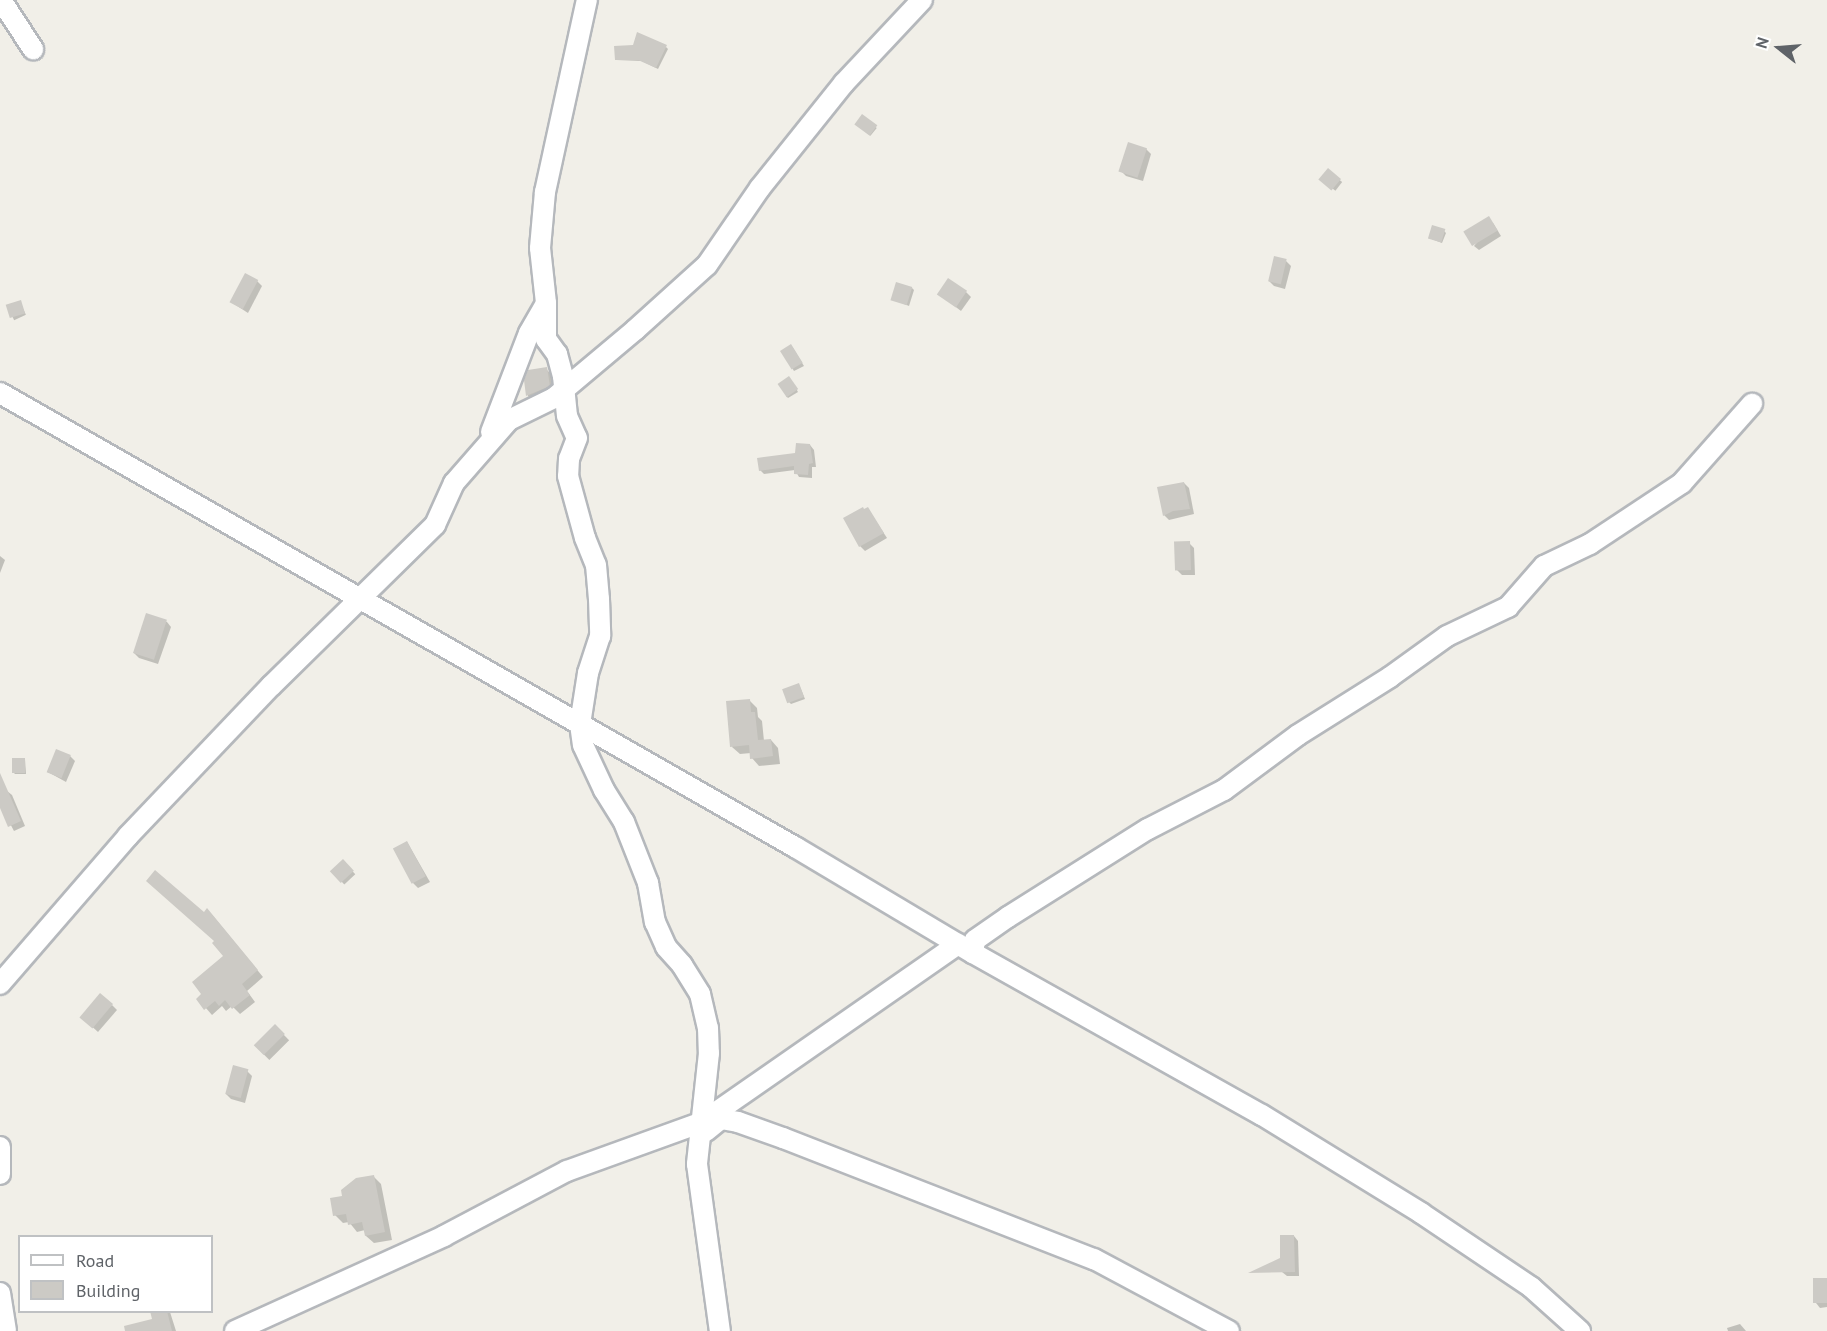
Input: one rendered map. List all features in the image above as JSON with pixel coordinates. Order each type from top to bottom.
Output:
[{"type":"street","points":[[1,0],[33,50]]},
{"type":"street","points":[[587,0],[545,192],[540,248],[546,303],[546,339],[557,354],[567,416],[577,438],[569,459],[568,476],[585,538],[596,565],[599,599],[600,636],[588,673],[580,724],[583,745],[604,790],[624,822],[648,883],[655,922],[666,947],[682,965],[700,994],[708,1028],[709,1053],[697,1164],[720,1331]]},
{"type":"street","points":[[0,984],[128,836],[271,686],[435,525],[454,483],[486,443],[509,420],[554,398],[564,390],[707,265],[760,188],[844,82],[922,0]]},
{"type":"street","points":[[486,443],[504,404],[529,333],[546,303]]},
{"type":"street","points":[[0,393],[580,724],[965,948],[1262,1114],[1411,1207],[1532,1287],[1580,1331]]},
{"type":"street","points":[[701,1129],[1008,917],[1148,829],[1224,790],[1298,735],[1447,636],[1508,607],[1544,566],[1590,544],[1682,483],[1752,404]]},
{"type":"street","points":[[235,1331],[444,1236],[567,1171],[701,1129],[721,1119],[738,1122],[783,1138],[1094,1259],[1225,1330]]},
{"type":"street","points":[[0,1147],[0,1174]]},
{"type":"street","points":[[0,1293],[6,1331]]},
{"type":"building","points":[[637,32],[667,45],[656,68],[638,60],[615,60],[614,46],[633,45]]},
{"type":"building","points":[[862,114],[877,125],[870,136],[854,125]]},
{"type":"building","points":[[1128,142],[1147,148],[1137,178],[1118,171]]},
{"type":"building","points":[[1328,168],[1341,179],[1331,190],[1318,179]]},
{"type":"building","points":[[1489,216],[1498,231],[1472,246],[1463,231]]},
{"type":"building","points":[[1432,225],[1445,229],[1441,242],[1428,238]]},
{"type":"building","points":[[1274,256],[1287,259],[1281,284],[1268,281]]},
{"type":"building","points":[[245,273],[258,280],[243,309],[230,302]]},
{"type":"building","points":[[948,278],[967,291],[956,307],[937,295]]},
{"type":"building","points":[[896,282],[912,287],[907,305],[890,300]]},
{"type":"building","points":[[21,300],[25,313],[10,318],[6,305]]},
{"type":"building","points":[[791,344],[803,363],[792,370],[780,351]]},
{"type":"building","points":[[547,367],[550,386],[526,396],[524,380],[528,370]]},
{"type":"building","points":[[789,376],[798,389],[787,397],[778,384]]},
{"type":"building","points":[[796,443],[810,444],[813,463],[809,464],[808,475],[794,474],[794,466],[759,471],[757,458],[795,453]]},
{"type":"building","points":[[1184,482],[1190,509],[1173,511],[1163,516],[1157,487]]},
{"type":"building","points":[[863,507],[864,509],[868,507],[884,533],[859,547],[843,518]]},
{"type":"building","points":[[1190,541],[1191,570],[1175,571],[1174,542]]},
{"type":"building","points":[[146,613],[167,620],[154,660],[133,653]]},
{"type":"building","points":[[799,683],[804,697],[787,703],[782,689]]},
{"type":"building","points":[[750,699],[751,712],[755,712],[758,740],[771,739],[773,756],[750,759],[749,745],[730,747],[726,701]]},
{"type":"building","points":[[56,749],[71,755],[61,778],[47,772]]},
{"type":"building","points":[[12,758],[25,758],[25,773],[12,773]]},
{"type":"building","points":[[0,773],[21,821],[8,827],[0,808]]},
{"type":"building","points":[[407,841],[426,876],[412,884],[393,849]]},
{"type":"building","points":[[343,859],[354,871],[341,883],[330,871]]},
{"type":"building","points":[[155,870],[204,912],[207,908],[258,970],[242,984],[250,995],[232,1009],[225,1000],[219,1006],[215,1001],[204,1010],[196,999],[201,994],[192,982],[223,956],[212,943],[214,941],[146,881]]},
{"type":"building","points":[[100,993],[113,1004],[92,1028],[79,1018]]},
{"type":"building","points":[[275,1024],[285,1034],[264,1055],[254,1045]]},
{"type":"building","points":[[233,1065],[248,1069],[241,1098],[225,1094]]},
{"type":"building","points":[[374,1175],[385,1232],[365,1236],[362,1222],[348,1225],[346,1214],[333,1216],[330,1198],[342,1196],[341,1190],[356,1178]]},
{"type":"building","points":[[1280,1235],[1294,1235],[1295,1272],[1248,1273],[1280,1258]]},
{"type":"building","points":[[1813,1278],[1827,1278],[1827,1303],[1813,1303]]},
{"type":"building","points":[[150,1313],[168,1313],[172,1331],[125,1331],[124,1326],[152,1319]]}]
